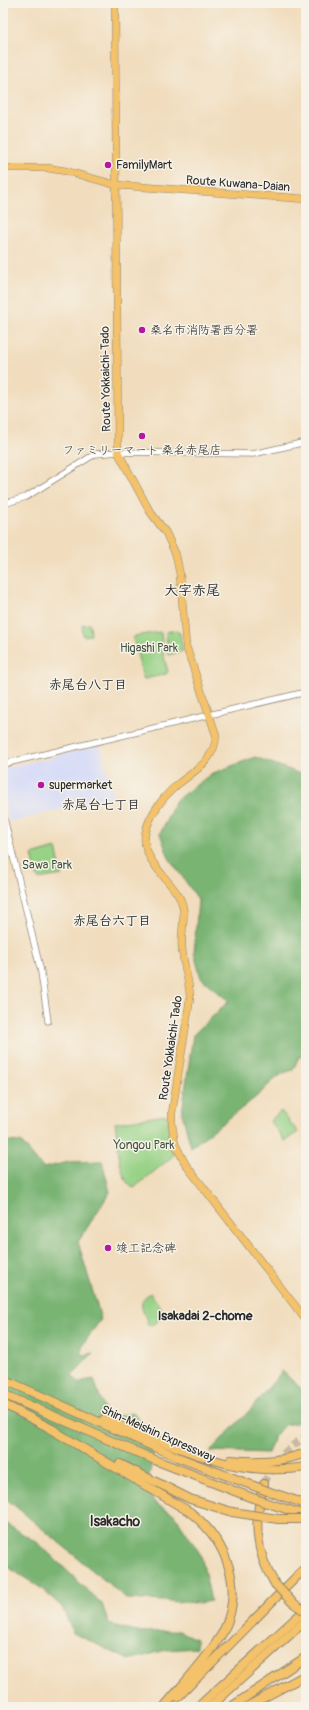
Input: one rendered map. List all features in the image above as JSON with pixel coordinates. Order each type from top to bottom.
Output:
[{"type":"highway","name":"Shin-Meishin Expressway","points":[[3,1379],[177,1457],[306,1504]]},
{"type":"highway","name":"Shin-Meishin Expressway","points":[[3,1394],[155,1460],[250,1497],[305,1516]]},
{"type":"highway","points":[[3,1404],[174,1491],[208,1506],[232,1512],[278,1519],[305,1516]]},
{"type":"highway","points":[[64,1406],[109,1420],[221,1463],[256,1469],[282,1470],[306,1467]]},
{"type":"highway","points":[[49,1428],[190,1512],[210,1530],[224,1553],[230,1570],[232,1590],[230,1610],[223,1632],[164,1707]]},
{"type":"highway","points":[[197,1455],[222,1459],[267,1462],[289,1459],[306,1453]]},
{"type":"highway","points":[[198,1707],[306,1611],[292,1602],[275,1584],[264,1564],[258,1541],[257,1512],[264,1484]]},
{"type":"highway","points":[[168,1707],[306,1567]]},
{"type":"highway","points":[[210,1707],[306,1620]]},
{"type":"highway","points":[[231,1707],[306,1657]]},
{"type":"highway","points":[[246,1707],[306,1675]]},
{"type":"main road","name":"Route Yokkaichi-Tado","points":[[115,3],[118,452],[149,510],[169,539],[176,555],[180,575],[186,646],[216,735],[212,753],[204,764],[166,796],[154,813],[145,835],[149,856],[178,894],[184,909],[181,946],[190,999],[172,1113],[173,1133],[178,1150],[186,1165],[306,1320]]},
{"type":"main road","name":"Route Kuwana-Daian","points":[[3,168],[47,168],[66,170],[116,185],[306,199]]},
{"type":"street","points":[[3,504],[26,496],[95,454],[118,452],[253,454],[306,442]]},
{"type":"street","points":[[3,764],[306,692]]},
{"type":"street","points":[[3,814],[40,972],[48,1021]]},
{"type":"shaded area","points":[[100,745],[113,797],[9,822],[3,796],[3,769],[39,760],[45,760],[62,754]]},
{"type":"green space","points":[[90,624],[91,635],[83,636],[82,625]]},
{"type":"green space","points":[[175,630],[180,633],[183,651],[168,655],[166,632]]},
{"type":"green space","name":"Higashi Park","points":[[160,632],[168,672],[166,674],[145,679],[143,678],[133,638],[135,636]]},
{"type":"green space","points":[[255,757],[306,776],[306,1056],[299,1057],[293,1070],[281,1075],[273,1081],[256,1097],[191,1147],[182,1113],[193,1035],[229,1001],[201,978],[194,953],[198,899],[169,858],[160,834],[176,800],[211,774]]},
{"type":"green space","name":"Sawa Park","points":[[56,848],[62,875],[38,879],[32,855]]},
{"type":"green space","points":[[281,1111],[298,1132],[285,1141],[270,1121]]},
{"type":"green space","name":"Yongou Park","points":[[166,1115],[168,1116],[169,1135],[174,1155],[134,1188],[129,1184],[122,1169],[115,1123]]},
{"type":"green space","points":[[3,1141],[21,1142],[43,1168],[69,1162],[102,1161],[110,1192],[78,1242],[101,1319],[82,1346],[82,1355],[93,1353],[72,1375],[78,1382],[94,1379],[107,1418],[133,1413],[157,1437],[146,1490],[156,1504],[174,1514],[201,1555],[211,1601],[198,1603],[127,1599],[3,1496]]},
{"type":"green space","points":[[150,1293],[165,1313],[165,1315],[151,1326],[148,1324],[142,1307],[143,1300]]},
{"type":"green space","points":[[282,1371],[306,1393],[306,1421],[284,1425],[274,1437],[268,1453],[210,1451],[252,1408]]},
{"type":"green space","points":[[3,1522],[38,1543],[102,1604],[109,1624],[137,1632],[179,1631],[196,1639],[196,1648],[166,1650],[129,1660],[73,1633],[62,1607],[41,1588],[3,1564]]},
{"type":"tunnel","points":[[264,1484],[276,1463],[286,1451],[306,1437]]},
{"type":"place","name":"FamilyMart","points":[[108,165]]},
{"type":"place","name":"桑名市消防署西分署","points":[[142,330]]},
{"type":"place","name":"ファミリーマート 桑名赤尾店","points":[[142,436]]},
{"type":"place","name":"supermarket","points":[[41,785]]},
{"type":"place","name":"竣工記念碑","points":[[108,1248]]},
{"type":"district","name":"大字赤尾","points":[[192,590]]},
{"type":"district","name":"赤尾台八丁目","points":[[88,685]]},
{"type":"district","name":"赤尾台七丁目","points":[[101,805]]},
{"type":"district","name":"赤尾台六丁目","points":[[112,921]]},
{"type":"district","name":"Isakadai 2-chome","points":[[205,1316]]},
{"type":"district","name":"Isakacho","points":[[115,1521]]}]
